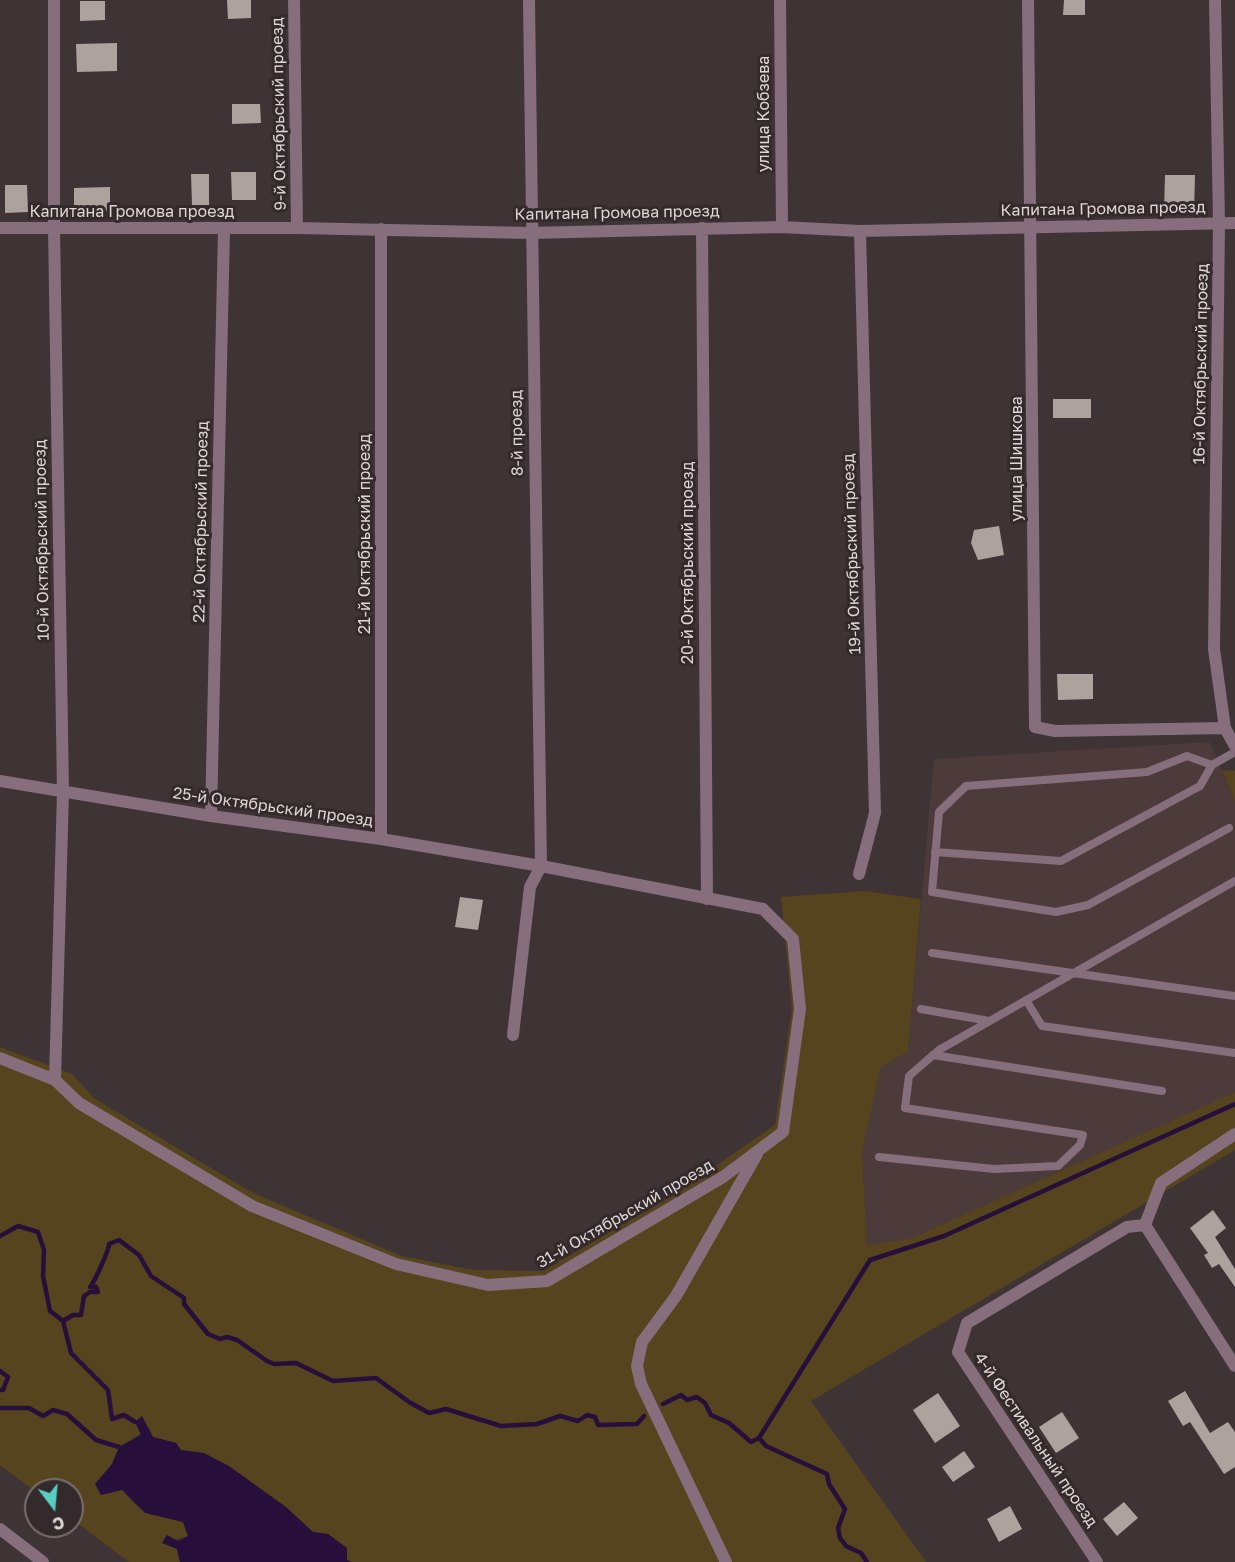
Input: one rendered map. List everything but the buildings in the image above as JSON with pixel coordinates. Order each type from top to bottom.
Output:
[{"type":"street","name":"10-й Октябрьский проезд","points":[[54,0],[54,227],[63,792],[55,1080]]},
{"type":"street","name":"9-й Октябрьский проезд","points":[[294,0],[297,228]]},
{"type":"street","name":"8-й проезд","points":[[529,0],[530,233],[541,866]]},
{"type":"street","name":"улица Кобзева","points":[[780,0],[782,227]]},
{"type":"street","name":"улица Шишкова","points":[[1028,0],[1035,727],[1055,731],[1225,728]]},
{"type":"street","name":"16-й Октябрьский проезд","points":[[1215,0],[1219,223],[1214,649],[1225,728]]},
{"type":"street","name":"Капитана Громова проезд","points":[[0,228],[297,228],[530,233],[782,227],[860,231],[1235,223]]},
{"type":"street","name":"20-й Октябрьский проезд","points":[[702,228],[707,899]]},
{"type":"street","name":"22-й Октябрьский проезд","points":[[211,816],[224,229]]},
{"type":"street","name":"21-й Октябрьский проезд","points":[[381,229],[381,839]]},
{"type":"street","name":"19-й Октябрьский проезд","points":[[859,874],[875,813],[860,231]]},
{"type":"street","points":[[1225,728],[1235,746]]},
{"type":"street","name":"25-й Октябрьский проезд","points":[[0,781],[211,816],[381,839],[541,866],[763,909]]},
{"type":"street","points":[[513,1035],[530,886],[541,866]]},
{"type":"street","name":"31-й Октябрьский проезд","points":[[0,1058],[55,1080],[79,1103],[252,1206],[396,1264],[488,1285],[547,1281],[723,1177],[783,1132],[800,1009],[793,939],[763,909]]},
{"type":"street","points":[[1235,1134],[1161,1183],[1145,1225],[1235,1366]]},
{"type":"street","points":[[726,1562],[641,1384],[637,1366],[642,1342],[676,1296],[759,1150]]},
{"type":"street","name":"4-й Фестивальный проезд","points":[[1097,1562],[958,1352],[968,1323],[1128,1227],[1145,1225]]},
{"type":"street","points":[[0,1529],[43,1562]]},
{"type":"lane","points":[[935,852],[1061,861],[1200,786],[1212,765],[1235,752]]},
{"type":"lane","points":[[1212,765],[1188,756],[1147,772],[966,786],[939,812],[932,892],[1056,912],[1088,905],[1230,828]]},
{"type":"lane","points":[[879,1157],[994,1169],[1058,1166],[1080,1145],[1083,1135],[905,1108],[909,1076],[933,1055],[989,1021],[1235,881]]},
{"type":"lane","points":[[932,953],[1235,996]]},
{"type":"lane","points":[[1026,1000],[1042,1026],[1235,1053]]},
{"type":"lane","points":[[921,1009],[989,1021]]},
{"type":"lane","points":[[933,1055],[1162,1091]]},
{"type":"shaded area","points":[[1210,742],[1235,802],[1235,1092],[912,1238],[867,1245],[862,1152],[881,1067],[908,1052],[934,759]]},
{"type":"shaded area","points":[[1222,770],[1235,771],[1235,802]]},
{"type":"shaded area","points":[[865,891],[921,899],[908,1052],[881,1067],[862,1152],[867,1245],[912,1238],[1235,1092],[1235,1150],[811,1401],[926,1562],[352,1562],[347,1560],[328,1534],[313,1532],[286,1507],[204,1453],[181,1450],[176,1443],[153,1437],[149,1428],[119,1447],[112,1464],[124,1490],[138,1506],[156,1515],[183,1522],[188,1536],[163,1543],[177,1549],[180,1562],[129,1562],[84,1528],[84,1478],[24,1478],[24,1483],[0,1465],[0,1047],[72,1074],[95,1099],[253,1193],[402,1256],[473,1270],[543,1271],[672,1196],[775,1125],[792,1009],[781,897]]},
{"type":"shaded area","points":[[142,1416],[153,1437],[176,1443],[181,1450],[204,1453],[229,1466],[286,1507],[313,1532],[328,1534],[347,1548],[347,1560],[352,1562],[180,1562],[177,1549],[162,1543],[167,1535],[178,1541],[188,1536],[183,1522],[145,1513],[122,1490],[101,1495],[95,1484],[112,1464],[119,1447],[141,1435],[135,1422]]},
{"type":"waterway","points":[[759,1438],[870,1260],[944,1236],[1235,1104]]},
{"type":"waterway","points":[[0,1236],[18,1226],[38,1232],[44,1250],[43,1276],[50,1311],[63,1321],[73,1315],[81,1315],[84,1296],[90,1292],[98,1292],[96,1287],[90,1287],[107,1253],[109,1244],[119,1240],[139,1255],[151,1276],[184,1298],[184,1304],[208,1334],[220,1339],[227,1337],[237,1340],[274,1364],[296,1363],[333,1381],[376,1378],[409,1402],[429,1413],[446,1409],[501,1426],[537,1424],[560,1416],[578,1421],[587,1415],[595,1417],[598,1425],[637,1424],[644,1416]]},
{"type":"waterway","points":[[63,1321],[71,1353],[108,1390],[112,1419],[124,1415],[135,1422]]},
{"type":"waterway","points":[[0,1371],[8,1377],[3,1390],[0,1390]]},
{"type":"waterway","points":[[663,1404],[681,1395],[687,1400],[697,1397],[705,1403],[711,1415],[729,1423],[751,1442],[759,1438],[766,1446],[827,1474],[829,1484],[845,1509],[838,1528],[840,1538],[846,1546],[861,1553],[867,1562]]},
{"type":"waterway","points":[[0,1408],[29,1408],[43,1416],[53,1410],[67,1414],[96,1440],[119,1447]]}]
